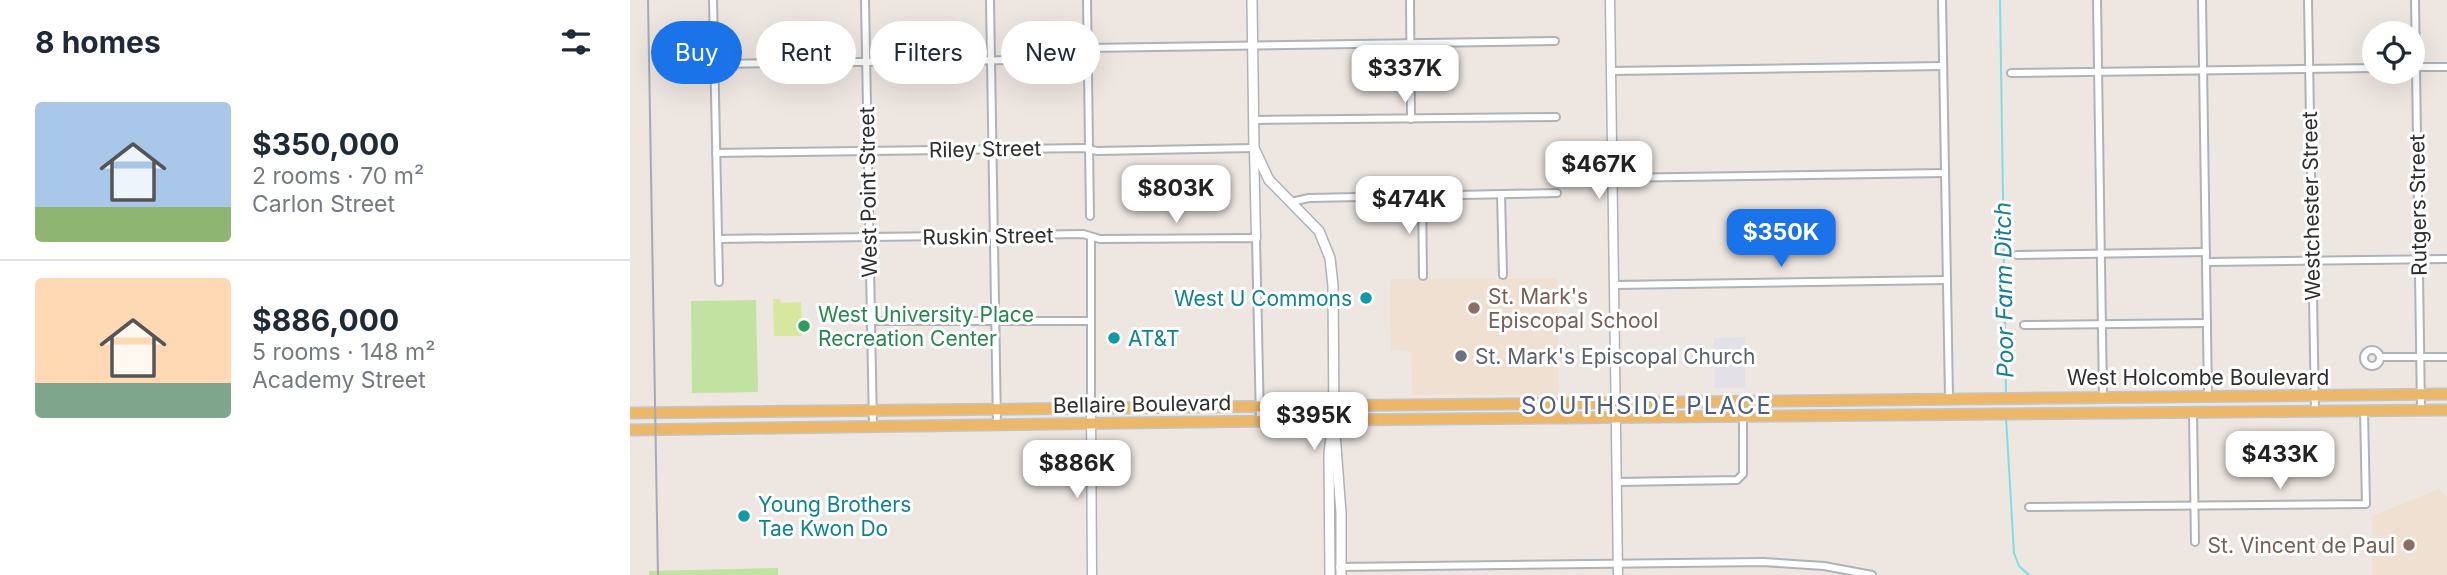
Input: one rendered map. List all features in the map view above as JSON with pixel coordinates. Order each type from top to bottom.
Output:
[{"type":"main road","points":[[1252,0],[1254,148],[1269,180],[1319,231],[1330,258],[1341,571]]},
{"type":"main road","name":"West Holcombe Boulevard","points":[[1949,398],[2447,394]]},
{"type":"main road","points":[[2363,395],[2364,411]]},
{"type":"main road","points":[[2193,413],[2208,396]]},
{"type":"main road","points":[[2102,397],[2109,414]]},
{"type":"main road","points":[[1949,398],[1949,415]]},
{"type":"main road","name":"Bellaire Boulevard","points":[[630,413],[1949,398]]},
{"type":"main road","points":[[1867,399],[1867,416]]},
{"type":"main road","points":[[1769,400],[1769,416]]},
{"type":"main road","points":[[1508,404],[1508,419]]},
{"type":"main road","points":[[1406,405],[1406,420]]},
{"type":"main road","name":"West Holcombe Boulevard","points":[[1949,415],[2447,410]]},
{"type":"main road","points":[[776,412],[777,428]]},
{"type":"main road","points":[[688,413],[689,429]]},
{"type":"main road","name":"Bellaire Boulevard","points":[[630,430],[1949,415]]},
{"type":"main road","points":[[1330,571],[1329,453],[1334,420]]},
{"type":"main road","points":[[1329,513],[1341,513]]},
{"type":"street","points":[[713,0],[713,21]]},
{"type":"street","name":"West Point Street","points":[[865,0],[873,427]]},
{"type":"street","points":[[990,0],[996,425]]},
{"type":"street","points":[[1087,0],[1087,21]]},
{"type":"street","points":[[1410,0],[1411,119]]},
{"type":"street","points":[[1610,0],[1618,575]]},
{"type":"street","points":[[1942,0],[1949,398]]},
{"type":"street","points":[[2097,0],[2102,397]]},
{"type":"street","points":[[2202,0],[2208,396]]},
{"type":"street","name":"Westchester Street","points":[[2308,0],[2315,411]]},
{"type":"street","name":"Rutgers Street","points":[[2415,0],[2415,21]]},
{"type":"street","points":[[1100,48],[1555,41]]},
{"type":"street","points":[[742,64],[1001,60]]},
{"type":"street","points":[[1611,71],[1943,66]]},
{"type":"street","points":[[2425,67],[2447,67]]},
{"type":"street","points":[[2011,73],[2362,68]]},
{"type":"street","points":[[714,84],[719,282]]},
{"type":"street","points":[[1088,84],[1090,216]]},
{"type":"street","name":"Rutgers Street","points":[[2415,84],[2421,410]]},
{"type":"street","points":[[1254,120],[1556,117]]},
{"type":"street","points":[[1254,148],[1260,421]]},
{"type":"street","name":"Riley Street","points":[[716,153],[1254,148]]},
{"type":"street","points":[[1613,178],[1945,173]]},
{"type":"street","points":[[1255,192],[1269,180]]},
{"type":"street","points":[[1292,202],[1309,198],[1557,193]]},
{"type":"street","points":[[1502,194],[1503,275]]},
{"type":"street","points":[[1422,196],[1423,276]]},
{"type":"street","name":"Ruskin Street","points":[[718,239],[1083,234],[1100,239],[1256,237]]},
{"type":"street","points":[[1091,237],[1092,575]]},
{"type":"street","points":[[2017,255],[2206,252]]},
{"type":"street","points":[[2206,262],[2447,259]]},
{"type":"street","points":[[1615,285],[1947,279]]},
{"type":"street","points":[[871,321],[1091,321]]},
{"type":"street","points":[[2024,326],[2207,323]]},
{"type":"street","points":[[2380,357],[2447,357]]},
{"type":"street","points":[[2029,507],[2366,504],[2364,411]]},
{"type":"street","points":[[2193,413],[2195,542]]},
{"type":"street","points":[[1618,482],[1737,481],[1743,474],[1743,416]]},
{"type":"street","points":[[1330,571],[1763,562],[1824,566],[1872,575]]},
{"type":"shaded area","name":"St. Mark's Episcopal School","points":[[1557,278],[1559,394],[1412,395],[1411,351],[1391,350],[1390,279]]},
{"type":"shaded area","points":[[1745,337],[1745,388],[1715,388],[1714,338]]},
{"type":"shaded area","name":"St. Vincent de Paul","points":[[2439,489],[2447,497],[2447,575],[2372,575],[2372,516]]},
{"type":"green space","points":[[773,299],[780,299],[781,303],[801,302],[802,336],[774,336]]},
{"type":"green space","points":[[756,300],[758,392],[692,393],[691,301]]},
{"type":"green space","points":[[778,568],[778,575],[649,575],[649,571]]},
{"type":"waterway","name":"Poor Farm Ditch","points":[[2000,0],[2006,394]]},
{"type":"waterway","name":"Poor Farm Ditch","points":[[2006,417],[2014,553],[2019,566],[2029,575]]},
{"type":"railway","points":[[648,0],[658,575]]},
{"type":"place","name":"West U Commons","points":[[1366,298]]},
{"type":"place","name":"St. Mark's Episcopal School","points":[[1474,308]]},
{"type":"place","name":"West University Place Recreation Center","points":[[804,326]]},
{"type":"place","name":"AT&T","points":[[1114,338]]},
{"type":"place","name":"St. Mark's Episcopal Church","points":[[1461,356]]},
{"type":"place","name":"Young Brothers Tae Kwon Do","points":[[744,516]]},
{"type":"place","name":"St. Vincent de Paul","points":[[2409,545]]},
{"type":"district","name":"SOUTHSIDE PLACE","points":[[1647,405]]}]
